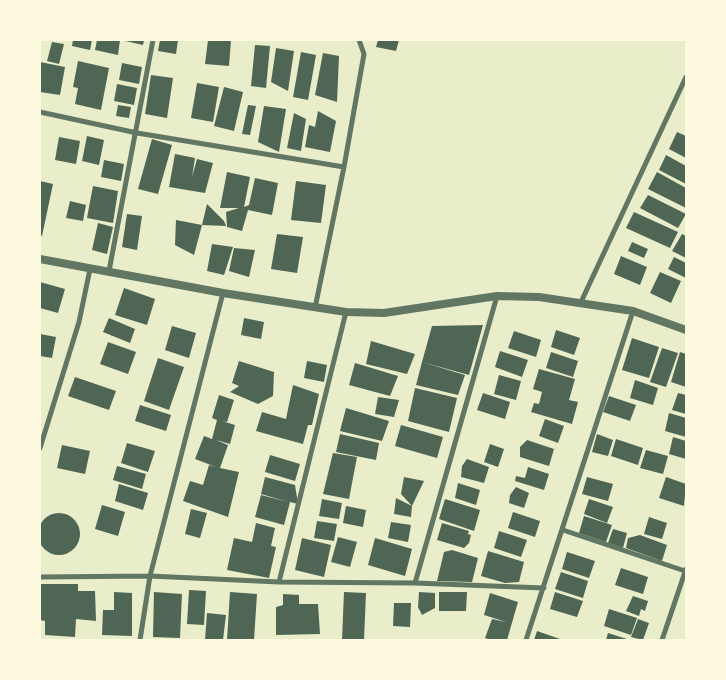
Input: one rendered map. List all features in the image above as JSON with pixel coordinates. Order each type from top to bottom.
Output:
[{"type":"street","points":[[109,271],[137,133],[152,40]]},
{"type":"street","points":[[315,308],[344,167],[364,54],[361,41]]},
{"type":"street","points":[[581,302],[686,77]]},
{"type":"street","points":[[40,112],[137,133],[344,167]]},
{"type":"street","points":[[40,260],[223,293],[346,312],[384,313],[497,296],[539,296],[633,311],[686,330]]},
{"type":"street","points":[[40,448],[79,322],[90,269]]},
{"type":"street","points":[[140,640],[150,576],[223,293]]},
{"type":"street","points":[[415,583],[497,296]]},
{"type":"street","points":[[526,640],[633,311]]},
{"type":"street","points":[[280,582],[346,312]]},
{"type":"street","points":[[563,530],[686,570],[662,640]]},
{"type":"street","points":[[40,577],[150,576],[280,582],[415,583],[544,588]]},
{"type":"building","points":[[73,40],[92,40],[90,50],[72,46]]},
{"type":"building","points":[[97,40],[120,40],[118,55],[95,50]]},
{"type":"building","points":[[121,40],[144,40],[143,45]]},
{"type":"building","points":[[160,40],[178,40],[176,54],[158,51]]},
{"type":"building","points":[[208,40],[231,40],[229,66],[205,64]]},
{"type":"building","points":[[378,40],[399,40],[396,51],[376,47]]},
{"type":"building","points":[[52,42],[64,44],[59,64],[47,61]]},
{"type":"building","points":[[255,45],[270,46],[266,88],[251,86]]},
{"type":"building","points":[[276,48],[294,51],[288,91],[271,82]]},
{"type":"building","points":[[301,52],[316,55],[308,100],[293,97]]},
{"type":"building","points":[[323,53],[339,56],[337,102],[315,95]]},
{"type":"building","points":[[78,61],[109,68],[101,110],[75,104],[78,88],[73,87]]},
{"type":"building","points":[[40,62],[65,67],[60,95],[40,92]]},
{"type":"building","points":[[122,63],[142,67],[139,84],[119,80]]},
{"type":"building","points":[[151,75],[173,78],[167,118],[145,114]]},
{"type":"building","points":[[197,83],[219,87],[213,122],[191,118]]},
{"type":"building","points":[[117,84],[137,88],[134,105],[114,101]]},
{"type":"building","points":[[224,87],[243,92],[234,131],[214,126]]},
{"type":"building","points":[[118,105],[131,107],[129,118],[116,116]]},
{"type":"building","points":[[248,105],[256,106],[250,135],[242,134]]},
{"type":"building","points":[[264,106],[286,109],[279,152],[258,142]]},
{"type":"building","points":[[318,111],[336,121],[330,152],[305,147],[309,125],[315,127]]},
{"type":"building","points":[[294,113],[306,119],[301,151],[287,148]]},
{"type":"building","points":[[677,132],[686,136],[686,158],[669,149]]},
{"type":"building","points":[[87,136],[104,140],[99,165],[82,161]]},
{"type":"building","points":[[59,137],[80,141],[76,164],[55,160]]},
{"type":"building","points":[[152,139],[172,145],[158,194],[138,189]]},
{"type":"building","points":[[175,154],[195,158],[192,177],[197,159],[213,163],[205,193],[169,187]]},
{"type":"building","points":[[666,155],[686,166],[686,184],[659,170]]},
{"type":"building","points":[[104,160],[124,164],[121,181],[101,177]]},
{"type":"building","points":[[227,172],[250,177],[244,207],[249,205],[255,178],[278,183],[272,215],[248,210],[242,231],[227,227],[226,212],[239,208],[220,208]]},
{"type":"building","points":[[657,172],[686,188],[686,208],[648,189]]},
{"type":"building","points":[[40,181],[53,184],[42,236],[40,235]]},
{"type":"building","points":[[296,181],[326,185],[321,223],[291,220]]},
{"type":"building","points":[[93,186],[118,191],[113,223],[87,218]]},
{"type":"building","points":[[648,195],[686,214],[678,228],[640,208]]},
{"type":"building","points":[[70,201],[86,205],[83,221],[66,218]]},
{"type":"building","points":[[207,204],[224,221],[226,226],[202,225]]},
{"type":"building","points":[[634,212],[678,232],[670,248],[626,228]]},
{"type":"building","points":[[127,214],[142,216],[137,250],[122,247]]},
{"type":"building","points":[[176,220],[202,225],[194,255],[175,245]]},
{"type":"building","points":[[98,223],[113,227],[107,254],[92,250]]},
{"type":"building","points":[[277,234],[303,237],[297,273],[271,269]]},
{"type":"building","points":[[682,234],[686,236],[686,258],[672,251]]},
{"type":"building","points":[[632,242],[648,249],[644,258],[628,251]]},
{"type":"building","points":[[212,244],[233,247],[224,275],[207,271]]},
{"type":"building","points":[[234,248],[255,250],[249,277],[229,271]]},
{"type":"building","points":[[621,256],[647,267],[640,285],[614,274]]},
{"type":"building","points":[[674,257],[686,263],[686,278],[668,269]]},
{"type":"building","points":[[660,272],[681,281],[671,303],[650,293]]},
{"type":"building","points":[[40,282],[65,289],[58,313],[40,308]]},
{"type":"building","points":[[124,288],[155,299],[147,325],[115,315]]},
{"type":"building","points":[[109,318],[135,329],[130,343],[103,332]]},
{"type":"building","points":[[244,318],[264,322],[261,339],[241,335]]},
{"type":"building","points":[[483,325],[469,375],[422,362],[432,326]]},
{"type":"building","points":[[172,326],[196,333],[189,358],[165,350]]},
{"type":"building","points":[[556,330],[580,338],[574,355],[551,347]]},
{"type":"building","points":[[514,331],[541,340],[536,357],[508,348]]},
{"type":"building","points":[[40,334],[56,337],[52,358],[40,356]]},
{"type":"building","points":[[632,338],[659,347],[649,378],[622,370]]},
{"type":"building","points":[[371,341],[415,354],[407,374],[366,364]]},
{"type":"building","points":[[108,342],[136,352],[128,374],[100,364]]},
{"type":"building","points":[[662,348],[678,353],[666,387],[650,382]]},
{"type":"building","points":[[500,351],[528,360],[522,377],[495,367]]},
{"type":"building","points":[[551,352],[578,361],[573,377],[546,368]]},
{"type":"building","points":[[680,352],[686,354],[686,387],[671,382]]},
{"type":"building","points":[[158,358],[184,367],[169,410],[144,401]]},
{"type":"building","points":[[239,361],[274,372],[273,396],[258,404],[230,392],[239,386],[232,383]]},
{"type":"building","points":[[307,361],[327,365],[324,382],[304,378]]},
{"type":"building","points":[[422,362],[465,375],[458,395],[416,385]]},
{"type":"building","points":[[355,363],[398,376],[390,396],[349,385]]},
{"type":"building","points":[[539,369],[575,379],[569,400],[578,402],[572,424],[531,412],[534,403],[539,404],[542,392],[533,389]]},
{"type":"building","points":[[499,375],[521,381],[516,400],[494,394]]},
{"type":"building","points":[[75,377],[116,391],[109,410],[68,396]]},
{"type":"building","points":[[635,380],[658,388],[653,405],[630,398]]},
{"type":"building","points":[[293,385],[319,394],[312,425],[308,425],[303,444],[256,431],[262,412],[286,419]]},
{"type":"building","points":[[415,388],[457,398],[449,432],[408,421]]},
{"type":"building","points":[[483,393],[510,402],[505,419],[477,410]]},
{"type":"building","points":[[678,393],[686,395],[686,414],[672,410]]},
{"type":"building","points":[[219,395],[234,400],[227,422],[222,421],[235,425],[230,444],[216,440],[228,445],[220,468],[239,472],[228,517],[183,501],[190,481],[203,485],[209,465],[216,467],[195,459],[204,436],[212,439],[217,420],[212,418]]},
{"type":"building","points":[[609,396],[636,405],[630,421],[603,412]]},
{"type":"building","points":[[378,397],[399,400],[394,417],[375,414]]},
{"type":"building","points":[[140,405],[171,415],[166,431],[135,421]]},
{"type":"building","points":[[346,408],[389,421],[382,441],[340,431]]},
{"type":"building","points":[[669,413],[686,418],[686,437],[665,431]]},
{"type":"building","points":[[545,419],[564,426],[558,443],[539,436]]},
{"type":"building","points":[[401,425],[443,437],[437,458],[395,446]]},
{"type":"building","points":[[340,434],[379,443],[376,460],[336,452]]},
{"type":"building","points":[[597,434],[613,440],[608,456],[592,452]]},
{"type":"building","points":[[673,437],[686,441],[686,459],[669,454]]},
{"type":"building","points":[[616,439],[643,448],[638,465],[611,456]]},
{"type":"building","points":[[527,440],[554,449],[549,466],[520,457],[520,447]]},
{"type":"building","points":[[127,443],[155,451],[148,472],[121,463]]},
{"type":"building","points":[[490,444],[504,449],[498,467],[484,462]]},
{"type":"building","points":[[62,445],[90,451],[85,474],[57,468]]},
{"type":"building","points":[[646,450],[668,456],[663,474],[640,468]]},
{"type":"building","points":[[333,453],[357,457],[349,499],[323,494]]},
{"type":"building","points":[[270,455],[300,464],[295,481],[265,472]]},
{"type":"building","points":[[467,459],[489,467],[484,483],[461,477],[462,466]]},
{"type":"building","points":[[117,466],[146,474],[142,489],[113,480]]},
{"type":"building","points":[[528,467],[549,474],[544,490],[515,481],[516,476],[525,478]]},
{"type":"building","points":[[265,477],[295,485],[298,504],[290,502],[284,525],[255,517],[261,495],[288,502],[261,494]]},
{"type":"building","points":[[404,477],[424,481],[412,506],[401,494]]},
{"type":"building","points":[[587,477],[613,484],[608,501],[582,494]]},
{"type":"building","points":[[666,477],[686,484],[684,506],[659,498]]},
{"type":"building","points":[[458,483],[480,490],[476,505],[455,498]]},
{"type":"building","points":[[119,484],[148,493],[143,510],[115,501]]},
{"type":"building","points":[[516,487],[529,493],[524,508],[509,503],[510,495]]},
{"type":"building","points":[[396,498],[412,506],[411,517],[394,514]]},
{"type":"building","points":[[322,499],[342,503],[339,519],[319,516]]},
{"type":"building","points":[[445,499],[480,510],[474,531],[439,519]]},
{"type":"building","points":[[589,499],[613,507],[607,523],[584,514]]},
{"type":"building","points":[[102,505],[125,512],[118,536],[95,529]]},
{"type":"building","points":[[346,506],[366,510],[363,527],[343,523]]},
{"type":"building","points":[[191,509],[207,513],[200,538],[185,534]]},
{"type":"building","points":[[513,512],[540,521],[535,537],[508,528]]},
{"type":"building","points":[[63,513],[71,516],[77,522],[80,534],[77,546],[71,552],[55,555],[47,552],[41,546],[38,530],[41,522],[47,516]]},
{"type":"building","points":[[584,516],[612,525],[606,542],[579,533]]},
{"type":"building","points":[[649,517],[667,523],[662,539],[644,534]]},
{"type":"building","points":[[317,521],[337,524],[334,541],[314,538]]},
{"type":"building","points":[[391,522],[411,525],[408,542],[388,538]]},
{"type":"building","points":[[256,523],[275,528],[271,546],[276,547],[269,578],[227,570],[234,538],[252,542]]},
{"type":"building","points":[[442,523],[469,531],[468,534],[471,535],[469,543],[464,548],[437,540]]},
{"type":"building","points":[[613,529],[627,533],[623,548],[608,543]]},
{"type":"building","points":[[499,531],[527,540],[521,557],[494,548]]},
{"type":"building","points":[[640,535],[667,545],[662,561],[626,548],[628,538]]},
{"type":"building","points":[[338,537],[357,542],[350,567],[331,562]]},
{"type":"building","points":[[302,538],[331,545],[324,577],[295,570]]},
{"type":"building","points":[[375,538],[412,549],[405,576],[368,565]]},
{"type":"building","points":[[452,550],[478,558],[472,582],[437,581],[444,552]]},
{"type":"building","points":[[488,551],[524,562],[519,582],[505,583],[481,576]]},
{"type":"building","points":[[567,552],[595,561],[589,578],[562,569]]},
{"type":"building","points":[[621,568],[648,577],[643,594],[615,585]]},
{"type":"building","points":[[561,572],[588,581],[583,598],[555,589]]},
{"type":"building","points":[[40,584],[78,584],[78,591],[95,591],[96,621],[76,619],[75,637],[45,635],[45,621],[40,620]]},
{"type":"building","points":[[189,590],[206,591],[204,625],[187,624]]},
{"type":"building","points":[[114,592],[132,593],[132,636],[102,635],[103,610],[114,610]]},
{"type":"building","points":[[154,592],[182,594],[180,638],[153,637]]},
{"type":"building","points":[[230,592],[257,594],[254,640],[227,640]]},
{"type":"building","points":[[344,592],[366,593],[364,640],[342,640]]},
{"type":"building","points":[[419,592],[435,593],[435,608],[422,615],[418,607]]},
{"type":"building","points":[[439,592],[467,592],[466,611],[439,611]]},
{"type":"building","points":[[555,592],[583,601],[577,617],[550,609]]},
{"type":"building","points":[[490,593],[518,602],[507,640],[485,638],[492,619],[506,622],[484,615]]},
{"type":"building","points":[[283,594],[299,595],[299,604],[318,604],[320,634],[276,635],[276,607],[283,605]]},
{"type":"building","points":[[633,596],[648,601],[645,611],[641,609],[639,616],[626,611]]},
{"type":"building","points":[[394,603],[411,603],[410,627],[393,626]]},
{"type":"building","points":[[609,609],[637,618],[631,635],[604,626]]},
{"type":"building","points":[[207,613],[226,615],[223,640],[205,640]]},
{"type":"building","points":[[638,619],[649,623],[643,640],[631,637]]},
{"type":"building","points":[[537,631],[563,640],[534,640]]},
{"type":"building","points":[[608,633],[630,640],[606,640]]}]
